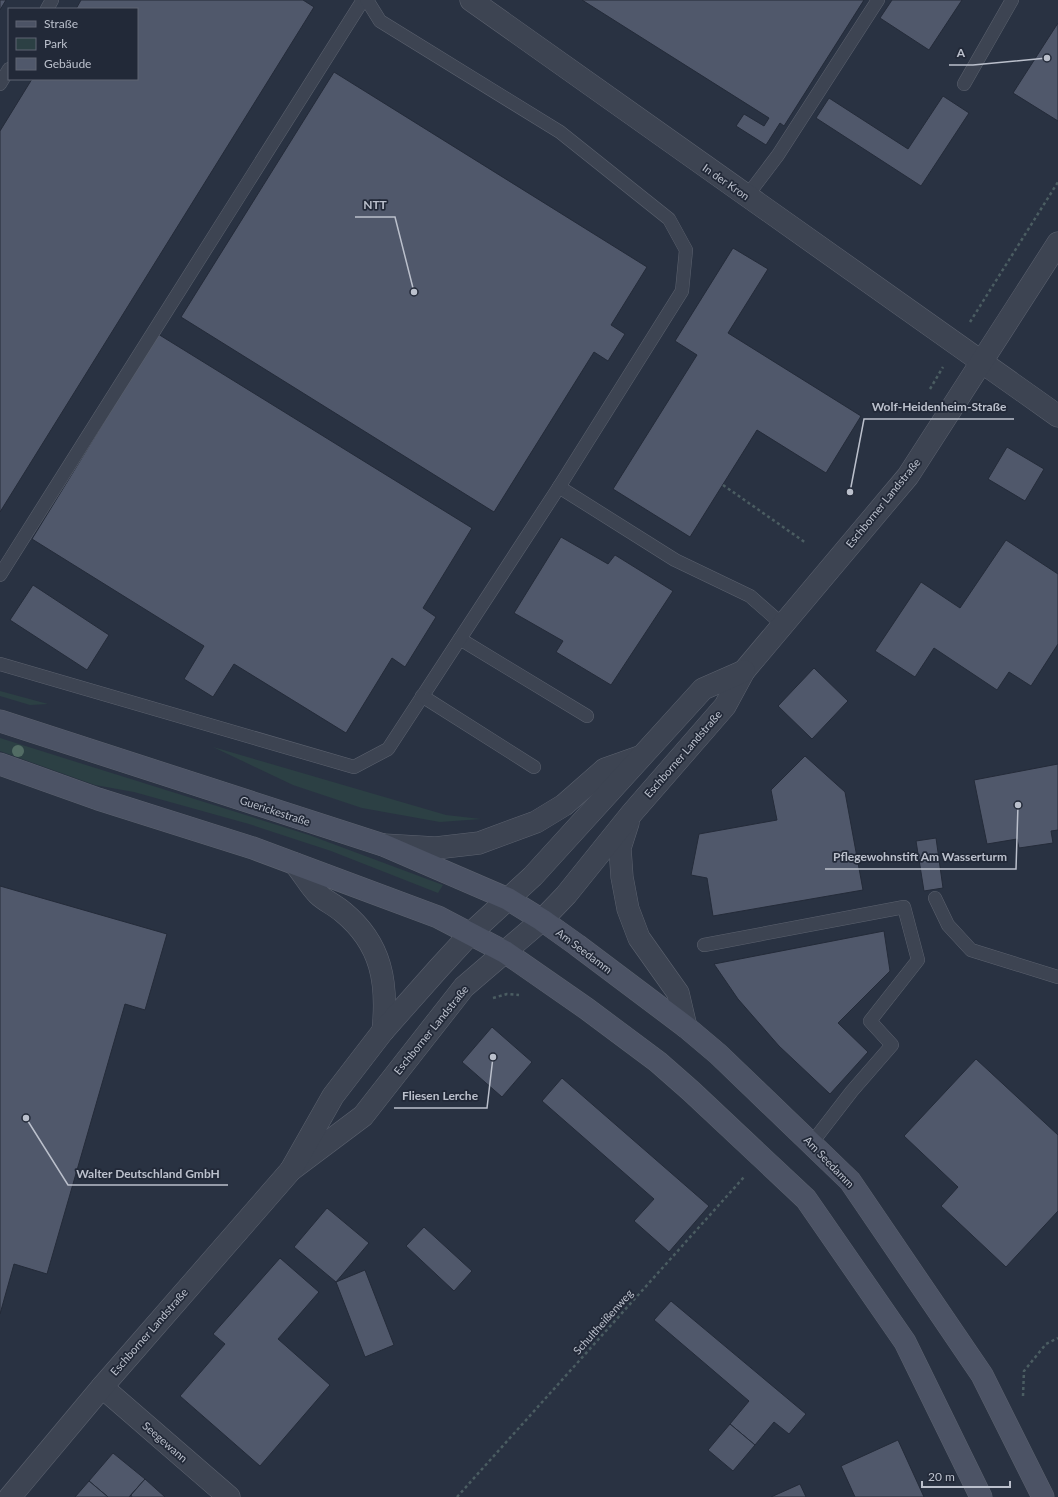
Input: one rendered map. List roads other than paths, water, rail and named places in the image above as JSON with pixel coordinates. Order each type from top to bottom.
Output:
[{"type":"main road","name":"Guerickestraße","points":[[0,721],[382,844],[508,900],[542,920]]},
{"type":"main road","points":[[0,764],[98,799],[254,848],[438,917],[505,952],[587,1009],[658,1062],[692,1091],[806,1199],[905,1342],[981,1497]]},
{"type":"main road","name":"Am Seedamm","points":[[542,920],[686,1027],[718,1054],[850,1181],[982,1375],[1043,1497]]},
{"type":"street","name":"In der Kron","points":[[471,0],[1058,416]]},
{"type":"street","name":"Eschborner Landstraße","points":[[291,1170],[363,1116],[464,988],[542,920],[566,895],[632,813],[724,706],[744,671],[908,476],[1058,243]]},
{"type":"street","name":"Eschborner Landstraße","points":[[10,1497],[102,1386],[291,1170],[333,1096],[383,1031],[471,933],[533,876],[703,689],[744,671]]},
{"type":"street","name":"Eschborner Landstraße","points":[[382,844],[436,848],[478,844],[536,822],[564,805],[605,769],[642,756]]},
{"type":"street","name":"Eschborner Landstraße","points":[[632,813],[620,848],[622,877],[628,909],[639,938],[678,993],[686,1027]]},
{"type":"street","points":[[296,864],[318,894],[343,912],[364,933],[377,955],[384,985],[385,1010],[383,1031]]},
{"type":"street","name":"Seegewann","points":[[102,1386],[229,1497]]},
{"type":"lane","points":[[0,575],[363,0]]},
{"type":"lane","points":[[0,664],[354,767],[388,749],[559,487],[682,291],[686,250],[669,219],[560,132],[380,21],[367,0]]},
{"type":"lane","points":[[747,196],[778,155],[878,0]]},
{"type":"lane","points":[[964,84],[1012,0]]},
{"type":"lane","points":[[0,84],[8,71]]},
{"type":"lane","points":[[559,487],[675,560],[750,596],[783,626]]},
{"type":"lane","points":[[460,639],[587,716]]},
{"type":"lane","points":[[422,696],[534,767]]},
{"type":"lane","points":[[935,898],[948,925],[971,950],[1058,977]]},
{"type":"lane","points":[[704,945],[904,907],[918,960],[870,1022],[892,1045],[852,1091],[811,1144]]},
{"type":"place","name":"A","points":[[1047,58]]},
{"type":"place","name":"NTT","points":[[414,292]]},
{"type":"place","name":"Wolf-Heidenheim-Straße","points":[[850,492]]},
{"type":"place","name":"Pflegewohnstift Am Wasserturm","points":[[1018,805]]},
{"type":"place","name":"Fliesen Lerche","points":[[493,1057]]},
{"type":"place","name":"Walter Deutschland GmbH","points":[[26,1118]]}]
